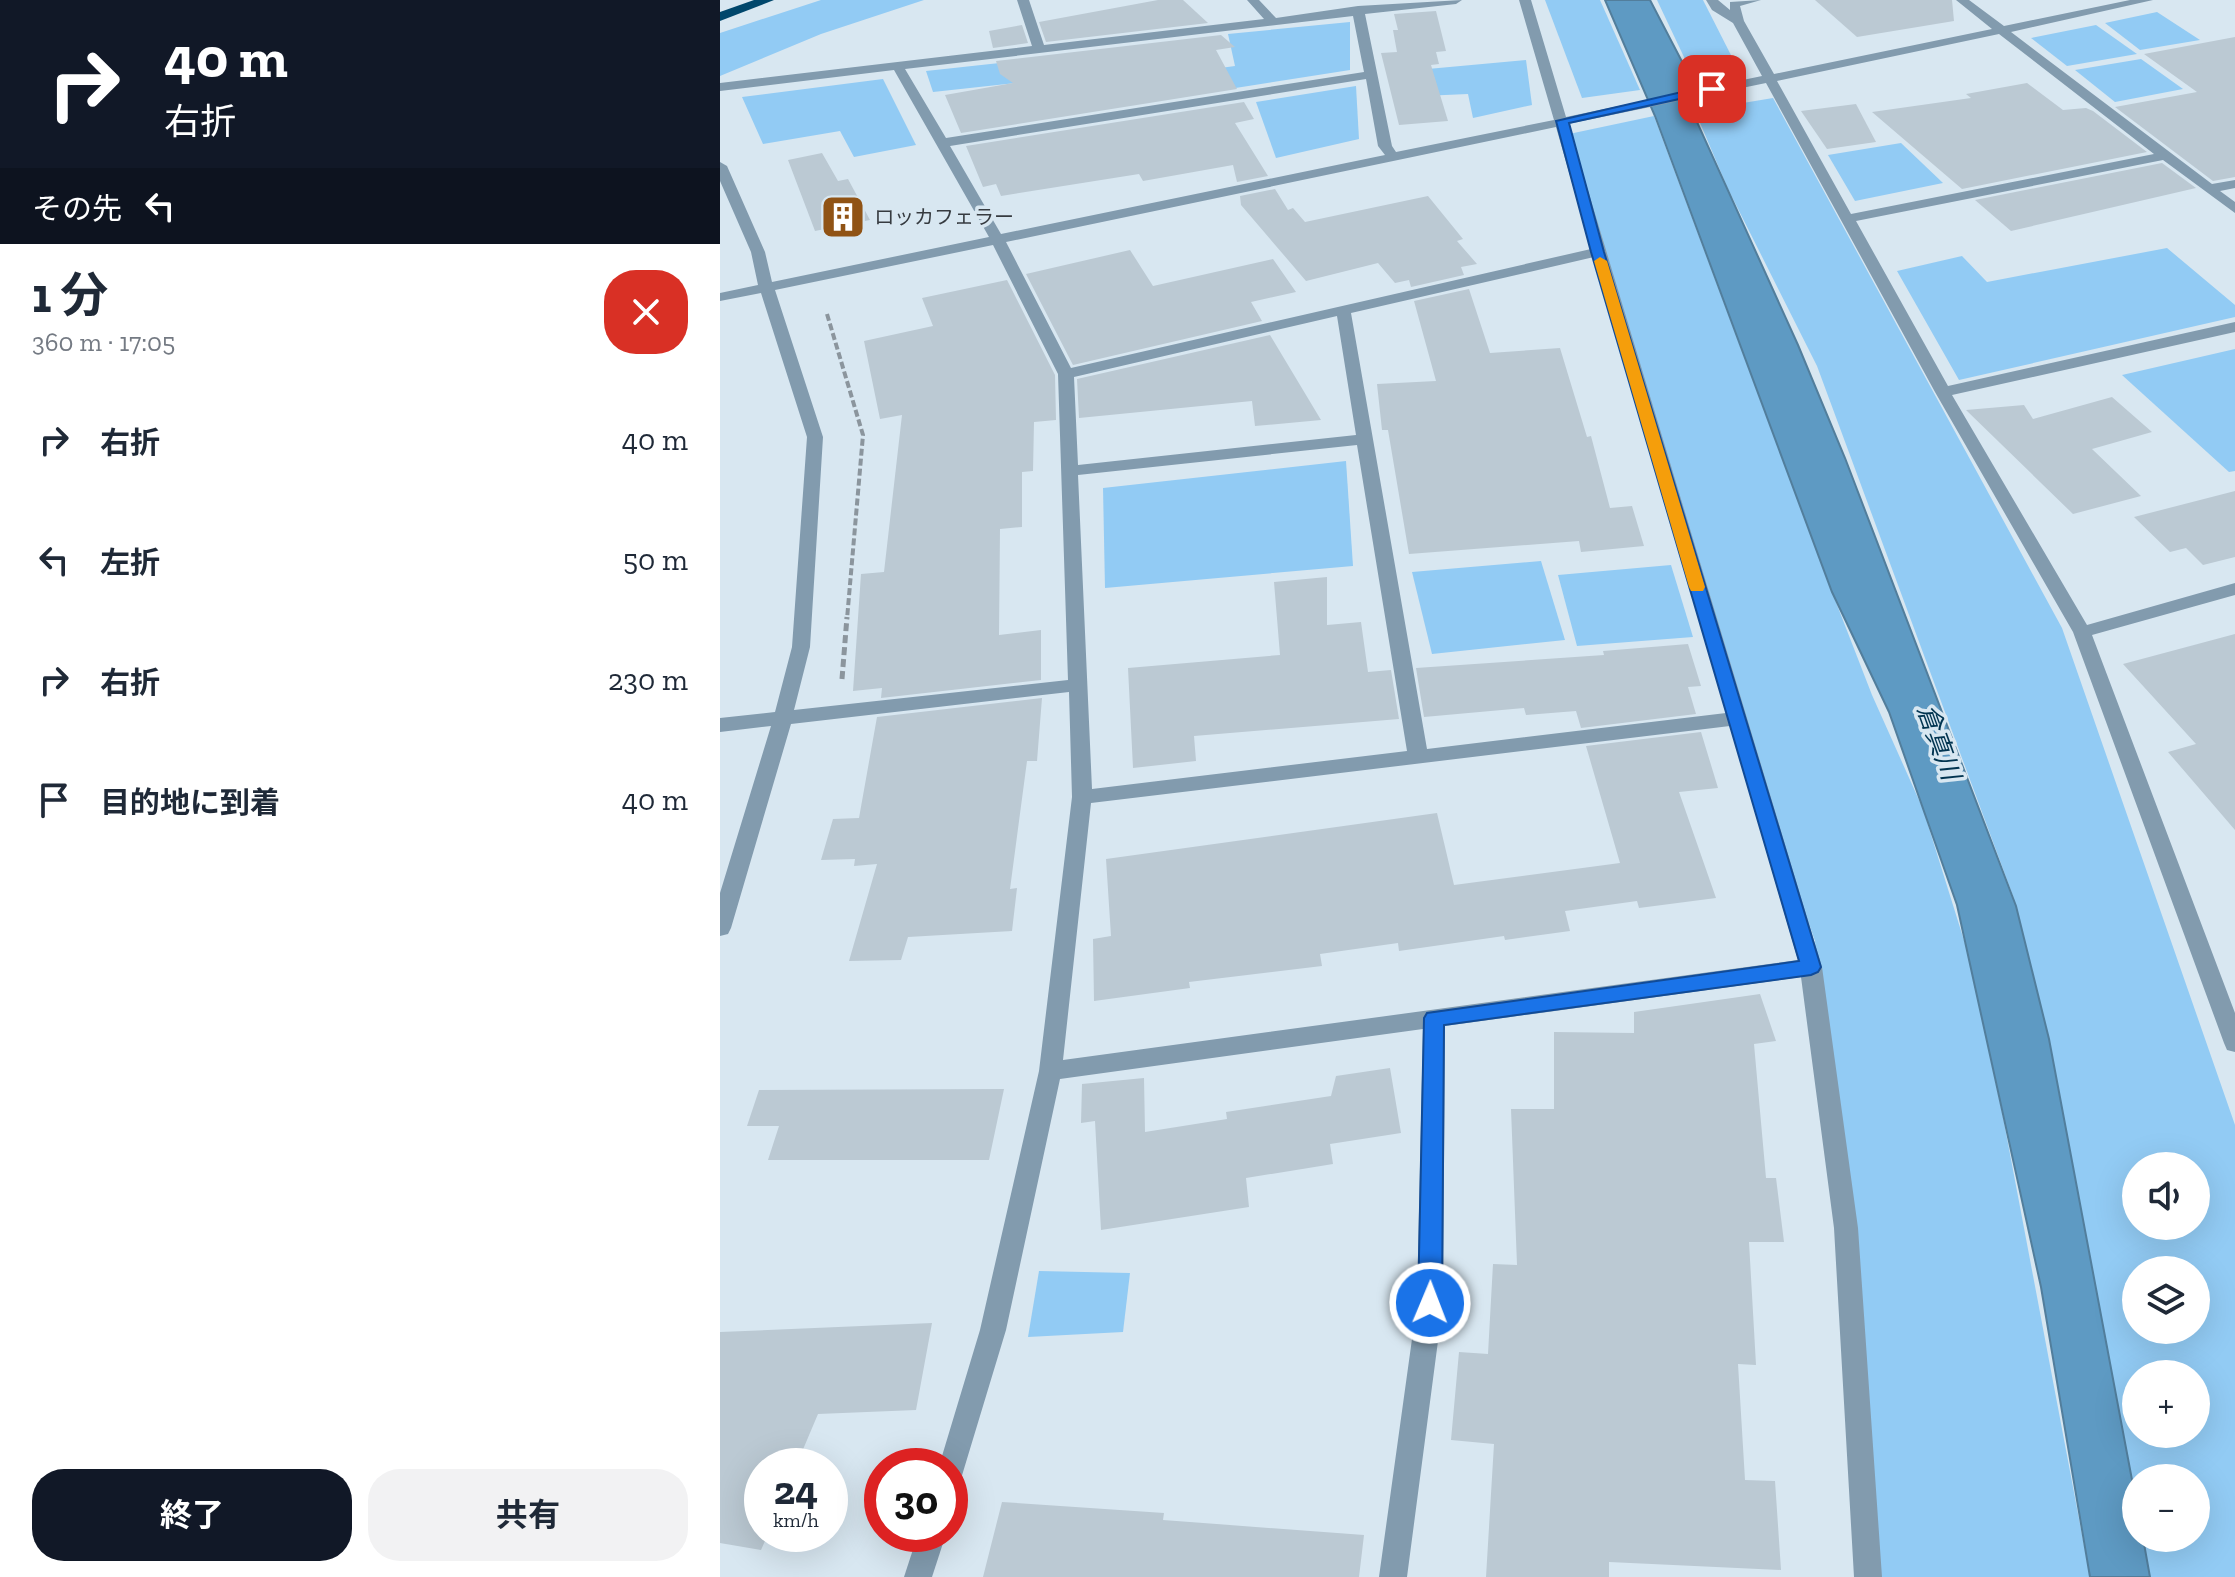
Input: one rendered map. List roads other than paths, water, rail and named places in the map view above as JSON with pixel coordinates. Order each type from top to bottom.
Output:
[{"type":"highway","points":[[720,17],[767,0]]},
{"type":"street","points":[[1023,0],[1039,49]]},
{"type":"street","points":[[1253,0],[1272,21]]},
{"type":"street","points":[[720,87],[1456,0]]},
{"type":"street","points":[[1525,0],[1597,252],[1811,967],[1846,1228],[1868,1577]]},
{"type":"street","points":[[1712,0],[1716,7],[1738,21]]},
{"type":"street","points":[[1755,0],[1734,4],[1738,21],[1850,218],[1943,392],[2082,632],[2235,1043]]},
{"type":"street","points":[[1962,0],[2235,209]]},
{"type":"street","points":[[720,297],[996,237],[2147,0]]},
{"type":"street","points":[[1358,10],[1385,146],[1393,157]]},
{"type":"street","points":[[898,67],[996,237],[1066,374],[1082,797],[1050,1071],[993,1330],[958,1448]]},
{"type":"street","points":[[941,143],[1370,75]]},
{"type":"street","points":[[1850,218],[2163,156]]},
{"type":"street","points":[[720,166],[758,252],[815,437],[801,647],[720,928]]},
{"type":"street","points":[[2209,189],[2235,184]]},
{"type":"street","points":[[1066,374],[1597,252]]},
{"type":"street","points":[[1343,310],[1418,756]]},
{"type":"street","points":[[1943,392],[2235,327]]},
{"type":"street","points":[[1070,471],[1365,439]]},
{"type":"street","points":[[2082,632],[2235,589]]},
{"type":"street","points":[[720,725],[1078,685]]},
{"type":"street","points":[[1082,797],[1736,719]]},
{"type":"street","points":[[1050,1071],[1811,967]]},
{"type":"street","points":[[1393,1577],[1430,1303],[1434,1018]]},
{"type":"street","points":[[918,1577],[926,1552]]},
{"type":"water","name":"倉真川","points":[[1605,0],[1650,0],[1689,75],[1692,111],[1798,345],[1845,458],[2016,906],[2049,1039],[2122,1427],[2122,1448],[2126,1448],[2129,1464],[2122,1464],[2122,1552],[2146,1552],[2150,1577],[2090,1577],[2041,1287],[1957,905],[1889,712],[1832,592],[1655,116]]},
{"type":"place","name":"ロッカフェラー","points":[[843,217]]}]
